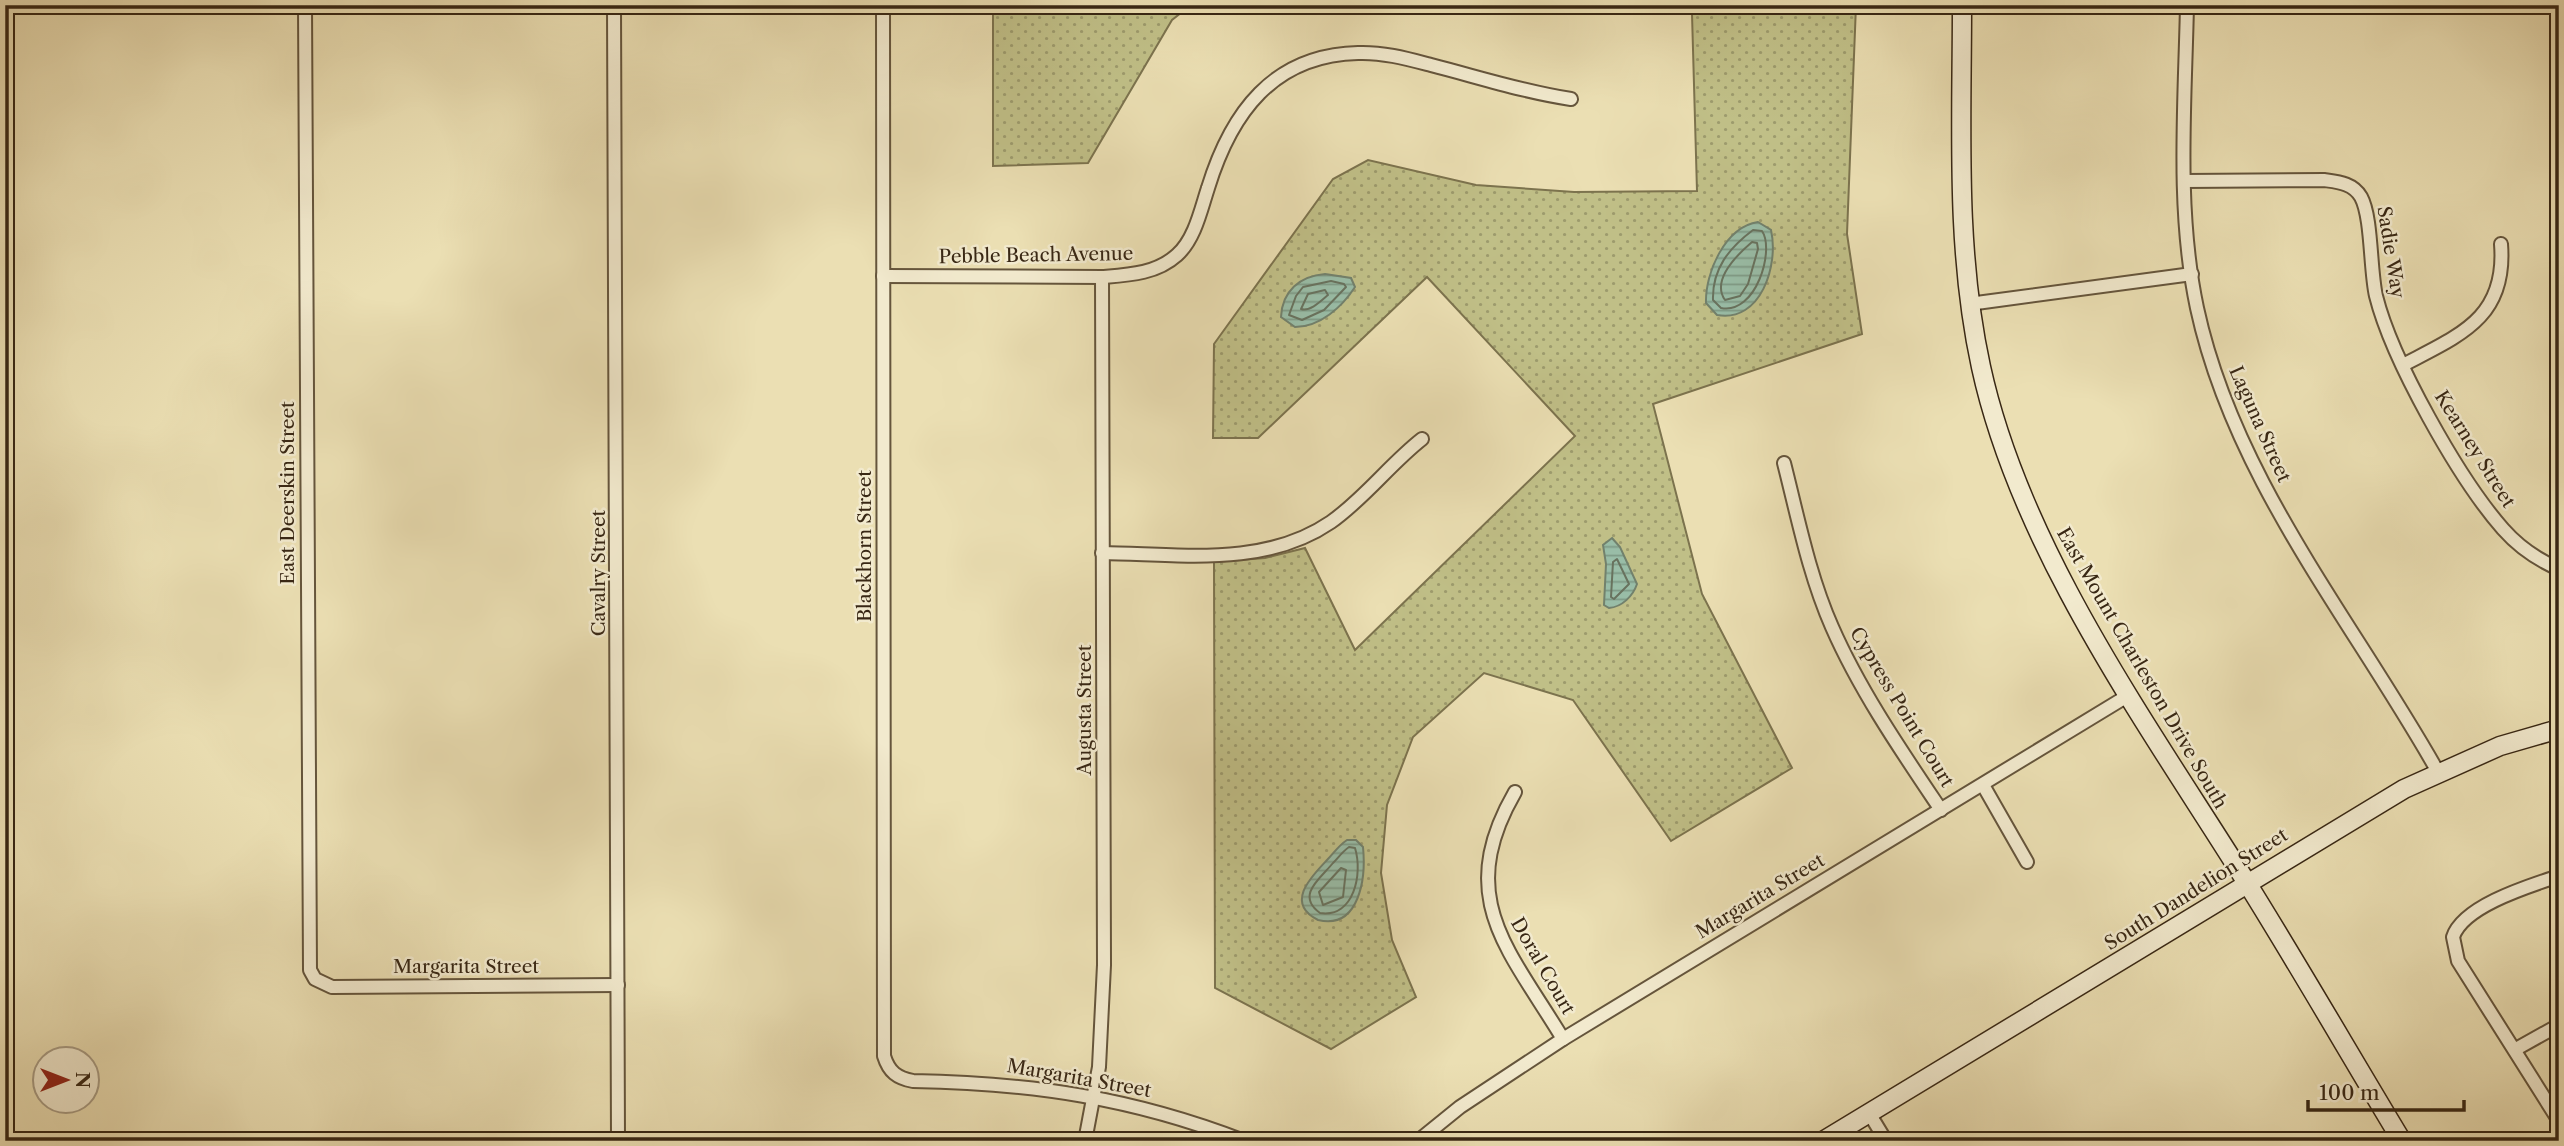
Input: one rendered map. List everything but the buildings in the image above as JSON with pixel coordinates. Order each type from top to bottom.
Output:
[{"type":"street","points":[[5,6],[480,5]]},
{"type":"street","points":[[594,5],[883,5]]},
{"type":"street","name":"Cavalry Street","points":[[614,5],[618,1141]]},
{"type":"street","name":"Blackhorn Street","points":[[883,5],[884,1056],[887,1066],[903,1079]]},
{"type":"street","name":"East Mount Charleston Drive South","points":[[1962,5],[1962,205],[1969,304],[1997,427],[2015,479],[2083,615],[2129,695],[2246,882],[2402,1141]]},
{"type":"street","name":"Laguna Street","points":[[2187,5],[2185,181],[2192,274],[2197,308],[2217,378],[2246,452],[2438,772]]},
{"type":"street","name":"East Deerskin Street","points":[[305,6],[307,960],[316,979]]},
{"type":"street","name":"Pebble Beach Avenue","points":[[883,276],[1102,277],[1149,271],[1179,253],[1187,243],[1217,159],[1241,113],[1255,95],[1277,78],[1305,64],[1358,52],[1391,55],[1572,99]]},
{"type":"street","name":"Sadie Way","points":[[2185,181],[2324,180],[2352,187],[2365,205],[2376,298],[2403,365]]},
{"type":"street","points":[[2403,365],[2465,333],[2475,324],[2499,285],[2503,265],[2501,244]]},
{"type":"street","points":[[1969,304],[2192,274]]},
{"type":"street","name":"Augusta Street","points":[[1084,1141],[1102,1031],[1104,978],[1102,277]]},
{"type":"street","name":"Kearney Street","points":[[2403,365],[2434,425],[2496,520],[2526,551],[2559,569]]},
{"type":"street","points":[[1102,553],[1226,555],[1278,548],[1331,522],[1422,439]]},
{"type":"street","name":"Cypress Point Court","points":[[1784,463],[1811,572],[1832,627],[1855,673],[1941,810]]},
{"type":"street","name":"Margarita Street","points":[[1418,1141],[1460,1107],[1563,1039],[2129,695]]},
{"type":"street","name":"South Dandelion Street","points":[[1824,1141],[2375,805],[2438,772],[2500,746],[2559,729]]},
{"type":"street","name":"Cypress Point Court","points":[[1983,785],[2027,862]]},
{"type":"street","name":"Doral Court","points":[[1515,792],[1499,820],[1489,848],[1487,896],[1511,955],[1563,1039]]},
{"type":"street","points":[[2559,876],[2492,902],[2465,918],[2453,937],[2458,961],[2559,1121]]},
{"type":"street","name":"Margarita Street","points":[[316,979],[332,987],[618,985]]},
{"type":"street","points":[[2516,1049],[2559,1025]]},
{"type":"street","name":"Margarita Street","points":[[903,1079],[1003,1083],[1093,1097],[1197,1122],[1244,1141]]},
{"type":"street","points":[[1869,1113],[1886,1141]]},
{"type":"shaded area","points":[[993,5],[1191,5],[1172,20],[1088,163],[993,166]]},
{"type":"shaded area","points":[[1657,5],[1856,5],[1847,234],[1862,334],[1653,404],[1702,594],[1792,768],[1671,841],[1573,700],[1484,673],[1413,737],[1387,805],[1381,873],[1392,940],[1416,997],[1331,1049],[1215,988],[1214,562],[1265,558],[1305,548],[1355,650],[1575,436],[1427,277],[1258,438],[1213,438],[1214,344],[1333,179],[1368,160],[1476,185],[1574,192],[1697,191],[1692,14]]},
{"type":"water","points":[[1758,222],[1771,230],[1773,244],[1764,289],[1756,301],[1745,310],[1732,315],[1717,315],[1706,303],[1713,266],[1719,253],[1736,233]]},
{"type":"water","points":[[1325,274],[1351,278],[1355,287],[1344,302],[1313,324],[1295,327],[1281,317],[1285,300],[1294,286],[1308,278]]},
{"type":"water","points":[[1612,538],[1620,547],[1637,584],[1626,600],[1609,608],[1604,605],[1606,564],[1603,545]]},
{"type":"water","points":[[1347,840],[1356,840],[1363,847],[1363,872],[1357,898],[1343,917],[1332,921],[1318,920],[1303,906],[1304,890],[1314,874]]}]
